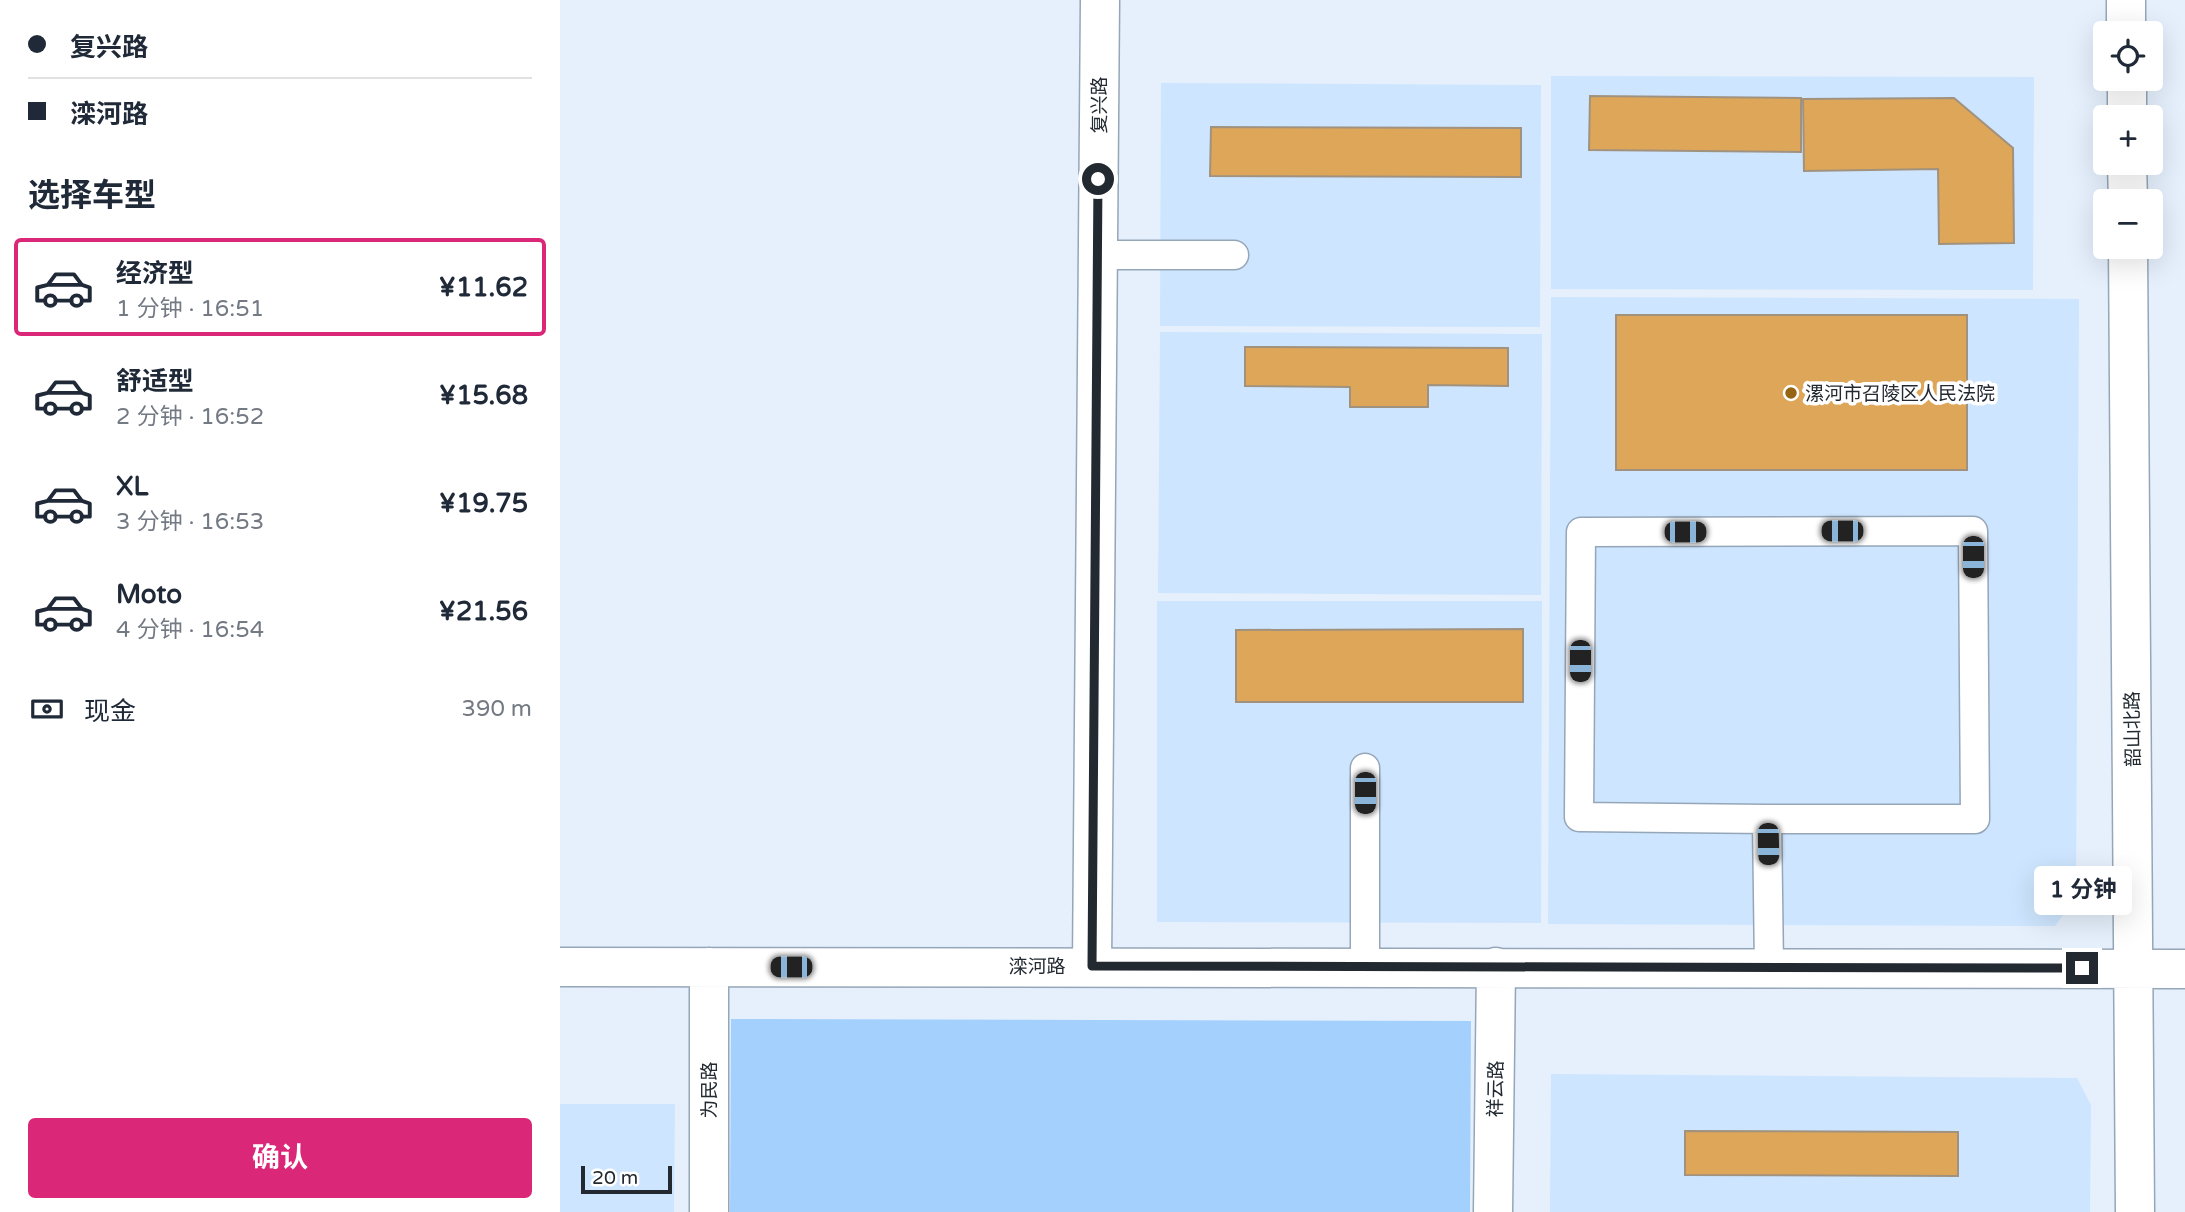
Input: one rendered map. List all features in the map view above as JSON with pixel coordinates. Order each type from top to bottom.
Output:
[{"type":"street","name":"复兴路","points":[[1092,966],[1100,0]]},
{"type":"street","points":[[2126,0],[2126,21]]},
{"type":"street","points":[[1098,255],[1234,255]]},
{"type":"street","name":"韶山北路","points":[[2128,259],[2135,1212]]},
{"type":"street","points":[[1973,531],[1975,819],[1767,819],[1580,817],[1581,532],[1973,531]]},
{"type":"street","points":[[1365,768],[1365,967]]},
{"type":"street","points":[[1767,819],[1769,968]]},
{"type":"street","name":"滦河路","points":[[560,967],[2185,969]]},
{"type":"street","name":"为民路","points":[[709,967],[709,1212]]},
{"type":"street","name":"祥云路","points":[[1493,1212],[1496,967]]},
{"type":"shaded area","points":[[1551,76],[2034,77],[2033,290],[1551,289]]},
{"type":"shaded area","points":[[1161,83],[1541,85],[1540,327],[1160,326]]},
{"type":"shaded area","points":[[1551,297],[2079,299],[2076,898],[2055,926],[1548,924]]},
{"type":"shaded area","points":[[1160,332],[1542,334],[1541,595],[1158,593]]},
{"type":"shaded area","points":[[1157,601],[1542,601],[1541,923],[1157,922]]},
{"type":"shaded area","points":[[731,1019],[1471,1021],[1470,1212],[730,1212]]},
{"type":"shaded area","points":[[1551,1074],[2077,1078],[2091,1105],[2090,1212],[1550,1212]]},
{"type":"shaded area","points":[[560,1104],[675,1104],[674,1212],[560,1212]]},
{"type":"building","points":[[1590,96],[1801,98],[1801,152],[1589,150]]},
{"type":"building","points":[[1954,98],[2013,148],[2014,243],[1939,244],[1938,169],[1804,171],[1803,99]]},
{"type":"building","points":[[1211,127],[1521,128],[1521,177],[1210,176]]},
{"type":"building","name":"漯河市召陵区人民法院","points":[[1616,315],[1967,315],[1967,470],[1616,470]]},
{"type":"building","points":[[1245,347],[1508,348],[1508,386],[1428,385],[1428,407],[1350,407],[1350,387],[1245,386]]},
{"type":"building","points":[[1523,629],[1523,702],[1236,702],[1236,630]]},
{"type":"building","points":[[1685,1131],[1958,1132],[1958,1176],[1685,1175]]},
{"type":"place","name":"漯河市召陵区人民法院","points":[[1791,393]]},
{"type":"route","points":[[1098,179],[1092,966],[2082,968]]}]
